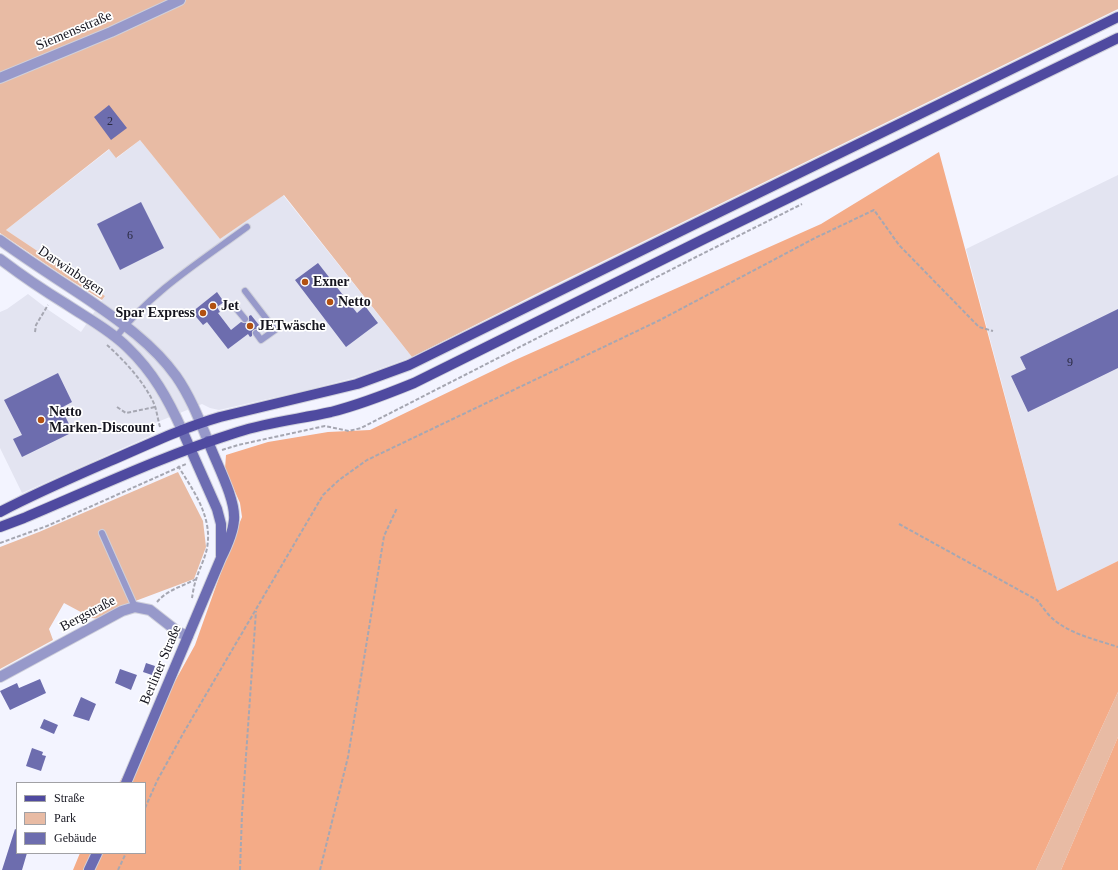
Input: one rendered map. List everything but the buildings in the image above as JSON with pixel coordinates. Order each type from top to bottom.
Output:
[{"type":"main road","points":[[0,512],[85,472],[164,437],[200,423],[227,415],[357,384],[409,365],[773,185],[1118,17]]},
{"type":"main road","points":[[0,527],[208,441],[241,431],[351,406],[383,396],[414,383],[704,239],[1118,38]]},
{"type":"street","name":"Siemensstraße","points":[[0,78],[180,0]]},
{"type":"street","name":"Darwinbogen","points":[[0,240],[125,326],[149,345],[176,375],[192,403],[208,441]]},
{"type":"street","points":[[0,259],[127,347],[152,375],[163,391],[182,430]]},
{"type":"street","name":"Berliner Straße","points":[[182,430],[217,509],[221,524],[221,558]]},
{"type":"street","name":"Berliner Straße","points":[[126,782],[229,542],[234,521],[232,501],[208,441]]},
{"type":"street","name":"Bergstraße","points":[[0,677],[122,612],[135,607],[150,610],[178,632],[188,636]]},
{"type":"street","points":[[89,870],[97,854]]},
{"type":"lane","points":[[116,338],[125,326],[150,300],[247,227]]},
{"type":"lane","points":[[245,291],[275,330],[261,340],[256,333]]},
{"type":"lane","points":[[235,307],[245,319]]},
{"type":"lane","points":[[102,533],[135,607]]},
{"type":"path","points":[[146,806],[157,781],[184,732],[323,495],[339,480],[367,460],[660,320],[815,238],[874,210],[899,244],[973,321],[979,327],[992,331]]},
{"type":"path","points":[[35,332],[36,325],[49,304]]},
{"type":"path","points":[[104,343],[116,352],[138,378],[151,398],[164,437]]},
{"type":"path","points":[[117,407],[126,413],[155,408]]},
{"type":"path","points":[[172,455],[178,467],[192,487],[201,506],[207,525],[208,536],[204,561],[196,579],[190,604]]},
{"type":"path","points":[[320,870],[348,757],[384,536],[397,508]]},
{"type":"path","points":[[899,524],[1037,600],[1052,619],[1064,627],[1118,647]]},
{"type":"path","points":[[150,610],[162,596],[171,590],[196,579]]},
{"type":"path","points":[[240,870],[242,814],[256,610]]},
{"type":"path","points":[[118,870],[126,854]]},
{"type":"shaded area","points":[[140,140],[220,239],[283,195],[412,357],[357,377],[219,410],[202,404],[155,423],[150,436],[22,493],[0,448],[0,312],[7,309],[28,294],[81,332],[105,296],[6,230],[110,149],[117,158]]},
{"type":"shaded area","points":[[939,152],[1057,591],[1118,561],[1118,692],[1036,870],[73,870],[80,854],[146,854],[146,782],[120,782],[195,645],[242,517],[240,503],[225,469],[226,455],[268,442],[328,432],[370,430],[513,361],[821,224]]},
{"type":"shaded area","points":[[1118,175],[1118,561],[1057,591],[966,249]]},
{"type":"shaded area","points":[[1118,737],[1118,870],[1061,870]]},
{"type":"green space","points":[[0,0],[1118,0],[1118,9],[544,290],[412,357],[284,195],[220,239],[140,140],[116,158],[109,149],[6,230],[105,296],[102,300],[0,233]]},
{"type":"green space","points":[[178,472],[203,521],[206,547],[194,579],[122,606],[99,619],[92,618],[64,603],[49,629],[53,640],[0,669],[0,547],[39,532]]},
{"type":"green space","points":[[1118,692],[1118,737],[1061,870],[1036,870]]},
{"type":"place","name":"Exner","points":[[305,282]]},
{"type":"place","name":"Netto","points":[[330,302]]},
{"type":"place","name":"Jet","points":[[213,306]]},
{"type":"place","name":"Spar Express","points":[[203,313]]},
{"type":"place","name":"JETwäsche","points":[[250,326]]},
{"type":"place","name":"Netto Marken-Discount","points":[[41,420]]}]
